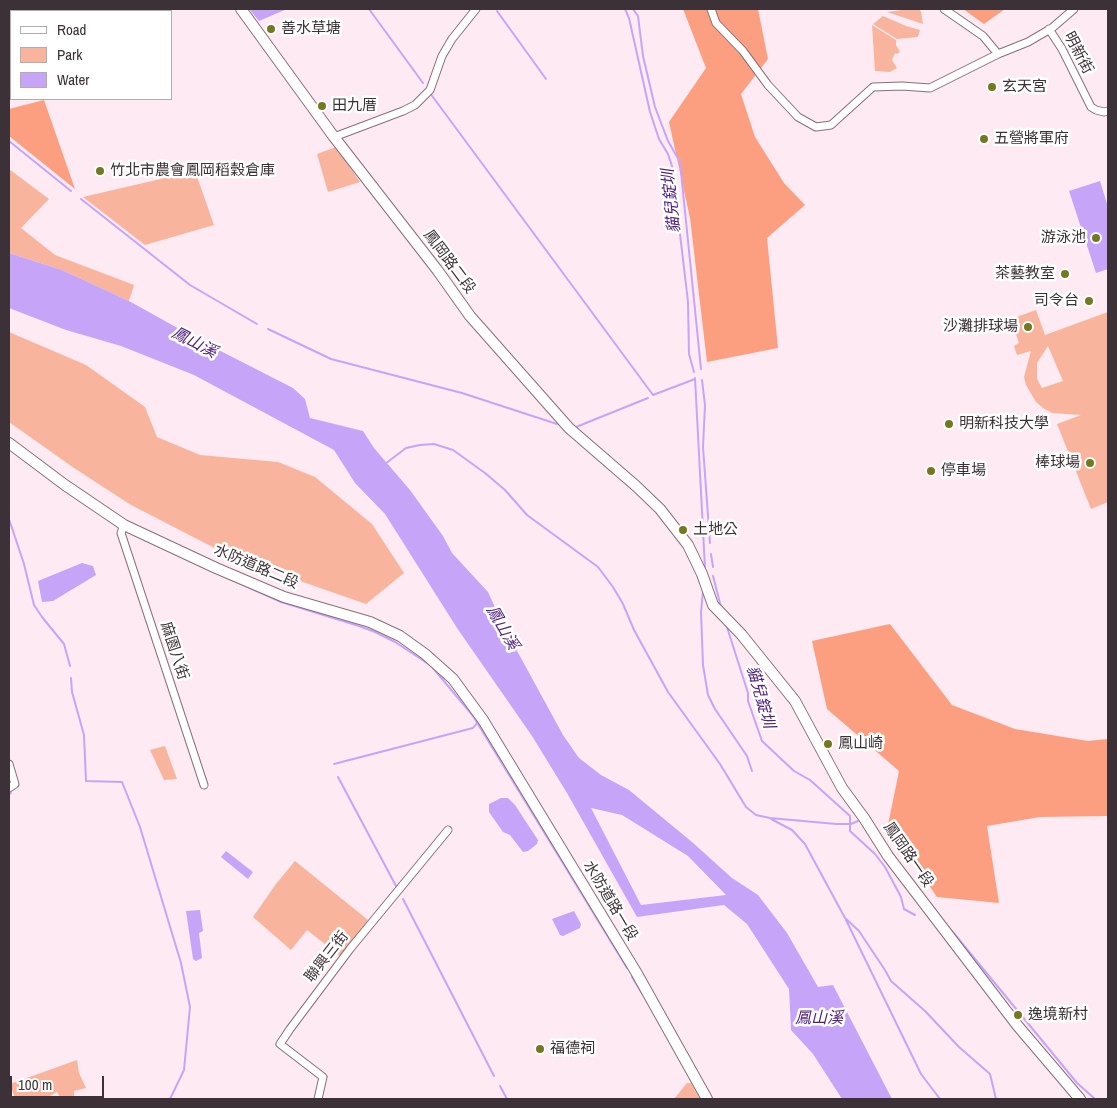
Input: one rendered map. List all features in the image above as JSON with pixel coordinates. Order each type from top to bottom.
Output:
[{"type":"street","name":"鳳岡路二段","points":[[241,9],[334,137],[438,271],[470,316],[568,428],[660,509]]},
{"type":"street","points":[[334,137],[415,105],[430,90],[442,56],[452,39],[476,9]]},
{"type":"street","name":"明新街","points":[[711,9],[716,24],[743,51],[768,85],[798,117],[816,127],[831,125],[873,87],[902,86],[930,88],[998,54],[1028,42],[1049,30],[1062,49],[1090,107],[1104,112],[1108,111]]},
{"type":"street","points":[[944,9],[983,36],[998,54]]},
{"type":"street","points":[[1049,30],[1074,9]]},
{"type":"street","name":"水防道路二段","points":[[9,442],[122,529],[284,597],[370,622],[400,636],[425,654],[452,679],[483,720]]},
{"type":"street","name":"鳳岡路一段","points":[[660,509],[688,545],[702,574],[713,605],[741,634],[795,701],[842,788],[888,856],[1017,1025],[1080,1099]]},
{"type":"street","name":"麻園八街","points":[[122,529],[204,785]]},
{"type":"street","name":"水防道路一段","points":[[483,720],[636,972],[707,1099]]},
{"type":"street","points":[[9,764],[12,786]]},
{"type":"street","name":"聯興三街","points":[[318,1099],[323,1077],[280,1044],[350,949],[448,830]]},
{"type":"green space","points":[[919,9],[923,24],[887,12]]},
{"type":"green space","points":[[883,16],[920,30],[918,37],[897,39],[873,24]]},
{"type":"green space","points":[[872,25],[896,40],[896,45],[900,52],[895,53],[892,60],[897,68],[890,72],[875,71]]},
{"type":"green space","points":[[336,147],[360,182],[328,192],[317,154]]},
{"type":"green space","points":[[9,169],[49,199],[21,228],[55,255],[134,285],[129,301],[62,270],[9,253]]},
{"type":"green space","points":[[195,171],[214,225],[145,245],[83,197]]},
{"type":"green space","points":[[1036,310],[1045,335],[1108,312],[1108,502],[1091,509],[1057,424],[1081,415],[1052,413],[1036,402],[1026,385],[1024,377],[1031,351],[1017,355],[1014,346],[1019,343],[1011,319]],"holes":[[[1048,346],[1063,381],[1042,388],[1037,379],[1037,363]]]},
{"type":"green space","points":[[9,332],[86,365],[145,407],[157,437],[200,455],[278,462],[315,477],[372,524],[404,573],[366,604],[234,558],[131,505],[9,422]]},
{"type":"green space","points":[[165,746],[177,779],[164,780],[150,750]]},
{"type":"green space","points":[[295,861],[368,920],[340,956],[307,930],[291,950],[253,917]]},
{"type":"green space","points":[[77,1060],[79,1073],[86,1088],[74,1091],[74,1099],[61,1099],[57,1092],[45,1099],[15,1099],[10,1084]]},
{"type":"green space","points":[[687,1083],[691,1083],[700,1099],[674,1099]]},
{"type":"shaded area","points":[[683,9],[758,9],[768,59],[741,94],[755,137],[784,183],[805,205],[767,238],[778,348],[707,362],[690,218],[669,122],[706,68]]},
{"type":"shaded area","points":[[963,9],[1005,9],[984,24]]},
{"type":"shaded area","points":[[44,100],[75,189],[9,136],[9,109]]},
{"type":"shaded area","points":[[890,624],[952,705],[1015,729],[1088,741],[1108,739],[1108,816],[1040,817],[987,826],[999,903],[937,897],[888,825],[899,771],[827,709],[812,641]]},
{"type":"water","points":[[249,9],[287,9],[259,21]]},
{"type":"water","name":"游泳池","points":[[1100,181],[1108,207],[1108,269],[1096,273],[1069,191]]},
{"type":"water","name":"鳳山溪","points":[[9,253],[62,270],[129,301],[201,341],[293,388],[305,399],[310,418],[363,431],[374,448],[410,490],[443,536],[452,553],[488,592],[504,627],[563,735],[579,758],[601,775],[629,790],[732,878],[758,895],[787,933],[818,987],[833,985],[892,1099],[842,1099],[813,1054],[791,1030],[789,989],[747,924],[724,905],[637,917],[567,793],[532,736],[457,628],[385,514],[355,483],[334,450],[194,375],[121,346],[66,330],[9,308]],"holes":[[[591,808],[622,815],[688,856],[726,895],[641,905]]]},
{"type":"water","points":[[82,563],[93,566],[96,575],[53,601],[42,602],[38,581]]},
{"type":"water","points":[[501,798],[508,798],[515,805],[538,840],[537,844],[528,851],[523,852],[510,835],[503,832],[489,812],[489,804]]},
{"type":"water","points":[[226,851],[253,872],[248,879],[221,857]]},
{"type":"water","points":[[200,910],[203,931],[199,933],[202,958],[196,961],[193,959],[186,911]]},
{"type":"water","points":[[574,911],[581,924],[580,928],[563,936],[560,935],[552,919]]},
{"type":"waterway","points":[[369,9],[423,83]]},
{"type":"waterway","points":[[625,9],[629,18],[650,112],[659,139],[668,154],[672,166],[688,302],[689,354],[694,372]]},
{"type":"waterway","name":"貓兒錠圳","points":[[633,9],[638,16],[643,56],[655,107],[668,141],[680,162],[701,369]]},
{"type":"waterway","points":[[497,11],[546,79]]},
{"type":"waterway","points":[[430,93],[653,395],[695,379]]},
{"type":"waterway","points":[[9,141],[71,191]]},
{"type":"waterway","points":[[81,199],[190,285],[257,324]]},
{"type":"waterway","points":[[268,329],[331,359],[462,393],[557,424]]},
{"type":"waterway","points":[[695,378],[705,568]]},
{"type":"waterway","name":"貓兒錠圳","points":[[702,380],[705,405],[703,447],[710,543]]},
{"type":"waterway","points":[[576,427],[648,398]]},
{"type":"waterway","points":[[385,464],[406,448],[420,445],[434,444],[453,450],[505,490],[527,515],[598,567],[623,604],[634,630],[668,692],[720,764],[746,807],[756,815],[836,824],[851,824],[858,821]]},
{"type":"waterway","points":[[9,519],[24,564],[34,605],[64,644],[70,666]]},
{"type":"waterway","name":"貓兒錠圳","points":[[711,554],[713,567]]},
{"type":"waterway","points":[[199,565],[281,602],[375,632],[395,642],[430,665]]},
{"type":"waterway","name":"貓兒錠圳","points":[[713,576],[721,607]]},
{"type":"waterway","points":[[703,591],[701,612],[703,665],[708,695],[715,709],[747,756],[752,771]]},
{"type":"waterway","name":"貓兒錠圳","points":[[726,624],[748,693],[748,701],[762,741],[794,771],[810,780],[850,816],[850,831],[875,854],[885,867],[901,897],[904,909],[915,915]]},
{"type":"waterway","points":[[433,668],[473,716],[627,968]]},
{"type":"waterway","points":[[71,678],[72,692],[84,735],[86,781],[122,782],[140,827],[181,963],[190,1007],[184,1070],[170,1099]]},
{"type":"waterway","points":[[334,764],[473,728],[477,723]]},
{"type":"waterway","points":[[338,777],[396,886]]},
{"type":"waterway","points":[[771,819],[792,830],[805,844],[845,918],[859,931],[891,981],[925,1011],[959,1047],[990,1074],[996,1099]]},
{"type":"waterway","points":[[403,899],[494,1076]]},
{"type":"waterway","points":[[846,920],[921,1074],[940,1099]]},
{"type":"waterway","points":[[952,931],[1077,1083],[1095,1099]]},
{"type":"waterway","points":[[632,977],[643,995]]},
{"type":"waterway","points":[[500,1086],[507,1099]]},
{"type":"place","name":"善水草塘","points":[[271,29]]},
{"type":"place","name":"玄天宮","points":[[992,87]]},
{"type":"place","name":"田九厝","points":[[322,106]]},
{"type":"place","name":"五營將軍府","points":[[984,139]]},
{"type":"place","name":"竹北市農會鳳岡稻穀倉庫","points":[[100,171]]},
{"type":"place","name":"游泳池","points":[[1096,238]]},
{"type":"place","name":"茶藝教室","points":[[1065,274]]},
{"type":"place","name":"司令台","points":[[1089,301]]},
{"type":"place","name":"沙灘排球場","points":[[1028,327]]},
{"type":"place","name":"明新科技大學","points":[[949,424]]},
{"type":"place","name":"棒球場","points":[[1090,463]]},
{"type":"place","name":"停車場","points":[[931,471]]},
{"type":"place","name":"土地公","points":[[683,530]]},
{"type":"place","name":"鳳山崎","points":[[828,744]]},
{"type":"place","name":"逸境新村","points":[[1018,1015]]},
{"type":"place","name":"福德祠","points":[[540,1049]]}]
